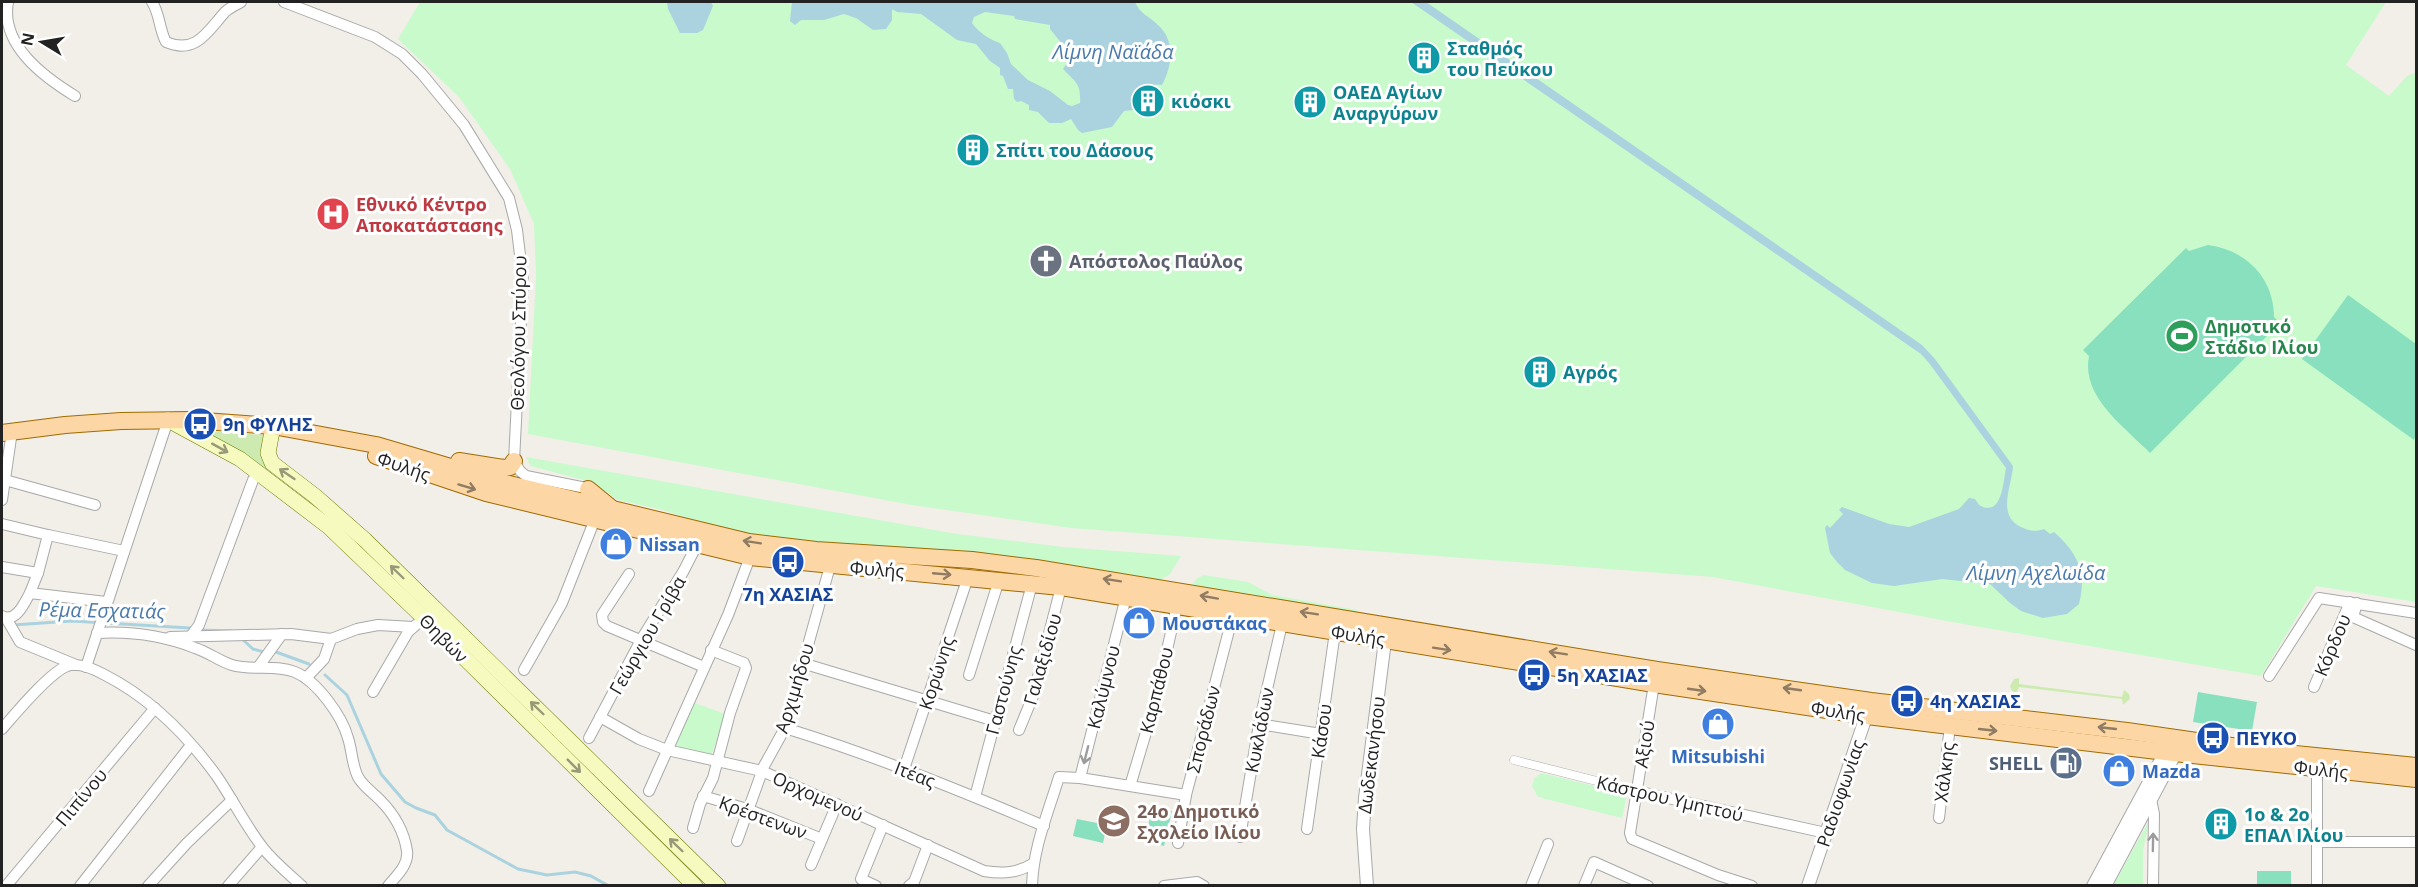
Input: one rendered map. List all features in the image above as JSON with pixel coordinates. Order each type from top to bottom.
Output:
[{"type":"main road","name":"Φυλής","points":[[7,432],[101,422],[168,420],[273,426],[376,445],[587,508],[700,538],[805,549],[972,560],[1036,568],[1179,599],[1386,632],[1657,669],[1869,708],[1950,726],[2266,751],[2416,766]]},
{"type":"main road","name":"Θηβών","points":[[168,420],[240,459],[329,527],[419,623],[695,885]]},
{"type":"main road","name":"Θηβών","points":[[273,426],[268,453],[272,463],[308,490],[365,540],[718,885]]},
{"type":"main road","name":"Φυλής","points":[[313,434],[455,483],[587,508],[613,509],[750,557],[831,566],[999,579],[1126,597],[1179,599],[1233,615],[1281,624],[1335,632],[1386,632],[1654,684],[2170,745],[2317,769],[2416,779]]},
{"type":"main road","points":[[376,445],[503,468],[510,467],[514,461]]},
{"type":"street","points":[[8,2],[3,13],[8,36],[15,49],[37,71],[75,96]]},
{"type":"street","points":[[152,2],[166,42],[180,46],[192,45],[210,33],[226,11],[241,2]]},
{"type":"street","name":"Θεολόγου Σπύρου","points":[[284,2],[375,37],[402,54],[422,74],[464,125],[509,198],[516,224],[523,280],[514,461]]},
{"type":"street","points":[[78,666],[98,631],[168,420]]},
{"type":"street","points":[[2,500],[7,432]]},
{"type":"street","points":[[514,461],[526,476],[571,485],[587,508],[562,603],[524,670]]},
{"type":"street","points":[[192,636],[199,625],[253,480],[259,473]]},
{"type":"street","points":[[5,480],[95,505]]},
{"type":"street","points":[[2,524],[124,551]]},
{"type":"street","points":[[4,617],[12,617],[17,613],[30,593],[48,535]]},
{"type":"street","name":"Γεώργιου Γρίβα","points":[[589,738],[641,640],[700,538]]},
{"type":"street","points":[[649,791],[728,615],[750,557]]},
{"type":"street","name":"Αρχιμήδου","points":[[737,841],[762,771],[784,728],[831,566]]},
{"type":"street","points":[[2,567],[38,573]]},
{"type":"street","points":[[629,574],[602,615],[603,622],[607,626],[704,667]]},
{"type":"street","name":"Κορώνης","points":[[904,769],[968,577]]},
{"type":"street","points":[[969,675],[999,579]]},
{"type":"street","name":"Γαστούνης","points":[[975,797],[1032,584]]},
{"type":"street","name":"Γαλαξιδίου","points":[[1018,730],[1033,696],[1062,587]]},
{"type":"street","points":[[30,593],[106,602]]},
{"type":"street","name":"Καλύμνου","points":[[1080,778],[1126,597]]},
{"type":"street","points":[[2269,676],[2316,600],[2323,598],[2416,613]]},
{"type":"street","name":"Καρπάθου","points":[[1130,786],[1155,699],[1179,599]]},
{"type":"street","points":[[2353,603],[2353,618],[2416,645]]},
{"type":"street","name":"Κόρδου","points":[[2314,687],[2353,603]]},
{"type":"street","points":[[2378,628],[2384,608]]},
{"type":"street","name":"Σποράδων","points":[[1178,843],[1186,795],[1233,615]]},
{"type":"street","points":[[4,617],[20,642],[130,688],[155,708],[216,775],[262,847],[276,863],[302,885]]},
{"type":"street","points":[[167,638],[282,634],[331,639],[357,629],[378,625],[419,623]]},
{"type":"street","points":[[373,692],[419,623]]},
{"type":"street","name":"Κυκλάδων","points":[[1240,837],[1259,724],[1281,624]]},
{"type":"street","points":[[98,631],[139,632],[167,638],[197,648],[231,664],[296,672],[306,678],[333,706],[342,723],[359,779],[382,803],[403,832],[408,854],[406,862],[388,885]]},
{"type":"street","name":"Κάσου","points":[[1307,829],[1335,632]]},
{"type":"street","name":"Δωδεκανήσου","points":[[1367,885],[1363,828],[1386,632]]},
{"type":"street","points":[[259,666],[282,634]]},
{"type":"street","points":[[306,678],[324,659],[331,639]]},
{"type":"street","points":[[693,828],[703,796],[713,778],[729,713],[746,664],[711,650]]},
{"type":"street","points":[[802,663],[995,721]]},
{"type":"street","points":[[2,729],[62,668],[78,666]]},
{"type":"street","name":"Αξιού","points":[[1654,684],[1636,790],[1630,833],[1632,839],[1718,875],[1752,885]]},
{"type":"street","name":"Πιπίνου","points":[[6,885],[155,708]]},
{"type":"street","name":"Ραδιοφωνίας","points":[[1808,885],[1869,708]]},
{"type":"street","name":"Ορχομενού","points":[[600,717],[639,739],[667,750],[762,771],[984,871],[1009,873],[1033,867]]},
{"type":"street","points":[[1259,724],[1321,734]]},
{"type":"street","name":"Χάλκης","points":[[1939,818],[1950,726]]},
{"type":"street","name":"Ιτέας","points":[[784,728],[904,769],[1044,826]]},
{"type":"street","points":[[80,885],[191,745]]},
{"type":"street","points":[[2105,885],[2151,799],[2170,745]]},
{"type":"street","points":[[2093,885],[2170,745]]},
{"type":"street","name":"Κάστρου Υμηττού","points":[[1514,760],[1826,834]]},
{"type":"street","points":[[2317,769],[2317,885]]},
{"type":"street","points":[[1032,885],[1033,867],[1059,777],[1080,778],[1186,795]]},
{"type":"street","name":"Κρέστενων","points":[[703,796],[747,809],[822,839]]},
{"type":"street","points":[[2151,799],[2154,814],[2153,885]]},
{"type":"street","points":[[148,885],[232,800]]},
{"type":"street","points":[[811,865],[837,804]]},
{"type":"street","points":[[876,885],[861,879],[883,825]]},
{"type":"street","points":[[2317,842],[2416,842]]},
{"type":"street","points":[[1531,885],[1548,843]]},
{"type":"street","points":[[909,885],[914,882],[928,845]]},
{"type":"street","points":[[228,885],[262,847]]},
{"type":"street","points":[[1584,885],[1594,862],[1648,885]]},
{"type":"street","points":[[1164,885],[1197,882],[1204,885]]},
{"type":"green space","points":[[420,2],[2386,2],[2346,65],[2389,96],[2407,76],[2414,73],[2416,75],[2416,602],[2316,586],[2261,676],[1713,577],[1071,528],[912,505],[528,434],[536,277],[534,224],[510,169],[459,97],[398,39]]},
{"type":"green space","name":"Δημοτικό Στάδιο Ιλίου","points":[[2208,245],[2234,253],[2255,268],[2269,290],[2274,317],[2280,323],[2150,453],[2117,421],[2098,398],[2088,371],[2089,356],[2083,350],[2186,248],[2189,251]]},
{"type":"green space","points":[[2348,295],[2416,344],[2416,436],[2414,440],[2302,359]]},
{"type":"green space","points":[[209,431],[264,435],[272,469],[270,471],[208,436]]},
{"type":"green space","points":[[526,457],[957,534],[1063,547],[1181,556],[1170,574],[1159,581],[751,535],[713,527],[663,510],[618,500],[591,482],[531,466]]},
{"type":"green space","points":[[1204,575],[1248,582],[1272,595],[1357,610],[1360,615],[1192,586],[1196,579]]},
{"type":"green space","points":[[2019,678],[2019,684],[2122,697],[2124,690],[2129,694],[2130,699],[2123,705],[2122,699],[2019,687],[2017,693],[2012,691],[2010,686],[2014,679]]},
{"type":"green space","points":[[2198,692],[2257,702],[2252,731],[2193,722]]},
{"type":"green space","points":[[695,703],[725,714],[711,757],[673,749],[691,704]]},
{"type":"green space","points":[[1541,773],[1627,794],[1622,818],[1538,797],[1532,786],[1534,779]]},
{"type":"green space","points":[[1152,807],[1172,811],[1164,846],[1145,841]]},
{"type":"green space","points":[[1077,819],[1107,825],[1103,843],[1073,836]]},
{"type":"green space","points":[[2149,821],[2143,851],[2143,885],[2113,886]]},
{"type":"green space","points":[[2257,871],[2291,871],[2291,885],[2257,885]]},
{"type":"water","points":[[667,2],[711,2],[713,6],[703,30],[697,33],[680,33]]},
{"type":"water","name":"Λίμνη Ναϊάδα","points":[[792,2],[1135,2],[1142,12],[1164,31],[1170,46],[1170,62],[1162,85],[1150,86],[1142,90],[1133,110],[1124,111],[1112,127],[1082,133],[1071,119],[1062,123],[1049,123],[1038,112],[1029,110],[1029,105],[1021,101],[1017,102],[1014,99],[1013,89],[1008,89],[1003,76],[1000,75],[1000,68],[990,61],[976,44],[957,40],[921,14],[897,12],[892,9],[892,20],[886,29],[873,30],[856,18],[844,14],[824,20],[801,20],[795,25],[790,21]],"holes":[[[985,12],[1014,16],[1015,19],[1050,25],[1050,29],[1063,45],[1067,63],[1063,69],[1078,87],[1080,103],[1068,105],[1050,91],[1028,80],[1011,64],[1000,43],[984,35],[972,23],[974,17]]]},
{"type":"water","name":"Λίμνη Αχελωίδα","points":[[1411,2],[1426,2],[1922,345],[1935,359],[2013,466],[2007,508],[2013,522],[2030,530],[2044,529],[2050,534],[2054,532],[2075,556],[2082,583],[2079,604],[2067,614],[2043,618],[2021,611],[1990,584],[1942,579],[1894,586],[1872,583],[1845,570],[1830,553],[1825,528],[1827,525],[1830,528],[1843,514],[1839,510],[1842,507],[1889,524],[1909,527],[1959,509],[1969,498],[1975,499],[1979,505],[1987,508],[1997,503],[2000,497],[2006,468],[1929,363],[1921,354]]},
{"type":"waterway","name":"Ρέμα Εσχατιάς","points":[[13,625],[72,621],[190,628]]},
{"type":"waterway","name":"Ρέμα Εσχατιάς","points":[[200,630],[231,631]]},
{"type":"waterway","name":"Ρέμα Εσχατιάς","points":[[241,638],[253,649],[264,652]]},
{"type":"waterway","name":"Ρέμα Εσχατιάς","points":[[276,652],[309,664]]},
{"type":"waterway","name":"Ρέμα Εσχατιάς","points":[[325,675],[347,695],[381,774],[405,802],[435,815],[447,830],[518,869],[547,875],[575,872],[591,876],[609,886]]},
{"type":"place","name":"Σταθμός του Πεύκου","points":[[1424,58]]},
{"type":"place","name":"κιόσκι","points":[[1148,101]]},
{"type":"place","name":"ΟΑΕΔ Αγίων Αναργύρων","points":[[1310,102]]},
{"type":"place","name":"Σπίτι του Δάσους","points":[[973,150]]},
{"type":"place","name":"Εθνικό Κέντρο Αποκατάστασης","points":[[333,214]]},
{"type":"place","name":"Απόστολος Παύλος","points":[[1046,261]]},
{"type":"place","name":"Δημοτικό Στάδιο Ιλίου","points":[[2182,336]]},
{"type":"place","name":"Αγρός","points":[[1540,372]]},
{"type":"place","name":"9η ΦΥΛΗΣ","points":[[200,424]]},
{"type":"place","name":"Nissan","points":[[616,544]]},
{"type":"place","name":"7η ΧΑΣΙΑΣ","points":[[788,562]]},
{"type":"place","name":"Μουστάκας","points":[[1139,623]]},
{"type":"place","name":"5η ΧΑΣΙΑΣ","points":[[1534,675]]},
{"type":"place","name":"4η ΧΑΣΙΑΣ","points":[[1907,701]]},
{"type":"place","name":"Mitsubishi","points":[[1718,724]]},
{"type":"place","name":"ΠΕΥΚΟ","points":[[2213,738]]},
{"type":"place","name":"SHELL","points":[[2066,763]]},
{"type":"place","name":"Mazda","points":[[2119,771]]},
{"type":"place","name":"24ο Δημοτικό Σχολείο Ιλίου","points":[[1114,821]]},
{"type":"place","name":"1ο & 2ο ΕΠΑΛ Ιλίου","points":[[2221,824]]}]
